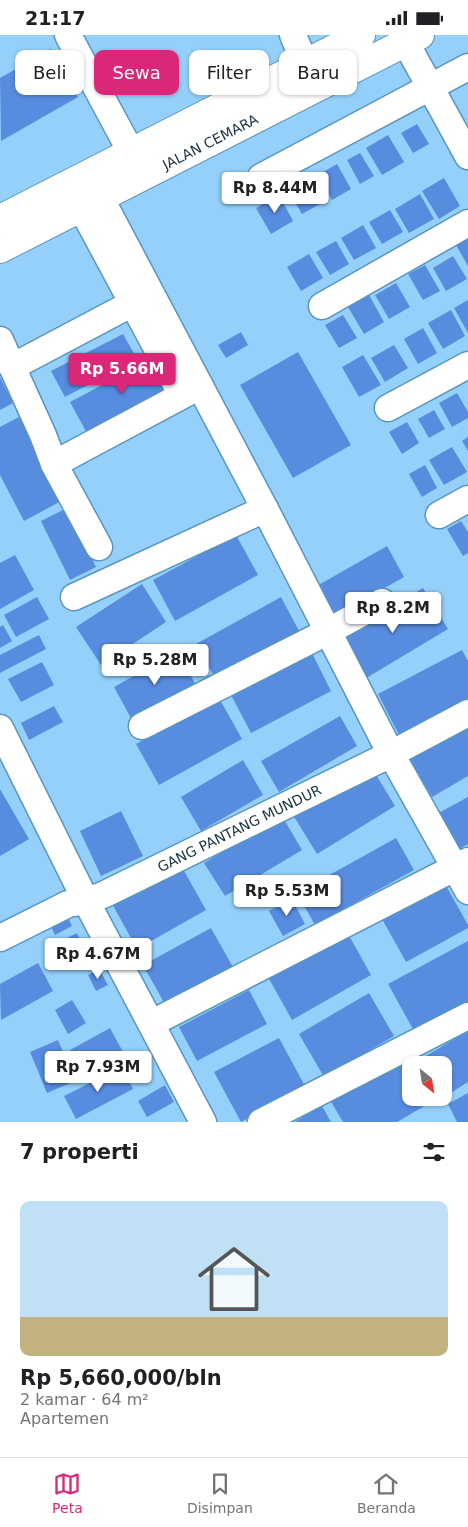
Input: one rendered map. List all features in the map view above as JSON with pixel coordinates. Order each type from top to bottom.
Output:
[{"type":"highway","name":"JALAN CEMARA","points":[[332,50],[361,35]]},
{"type":"highway","name":"JALAN CEMARA","points":[[0,249],[90,193],[413,39]]},
{"type":"highway","name":"JALAN CEMARA","points":[[0,219],[90,193],[131,152],[279,77]]},
{"type":"street","points":[[68,35],[131,152]]},
{"type":"street","points":[[293,35],[299,50]]},
{"type":"street","points":[[413,39],[430,87],[468,156]]},
{"type":"street","points":[[261,177],[468,67]]},
{"type":"street","points":[[90,193],[133,303],[265,509],[391,754],[461,864],[468,891]]},
{"type":"street","points":[[90,193],[191,391]]},
{"type":"street","points":[[322,306],[468,223]]},
{"type":"street","points":[[12,367],[133,303]]},
{"type":"street","points":[[0,339],[54,464],[99,547]]},
{"type":"street","points":[[388,408],[468,365]]},
{"type":"street","points":[[54,464],[191,391]]},
{"type":"street","points":[[440,515],[468,499]]},
{"type":"street","points":[[74,597],[265,509]]},
{"type":"street","points":[[142,726],[382,602]]},
{"type":"street","name":"GANG PANTANG MUNDUR","points":[[0,938],[68,904],[86,901],[103,895],[391,754],[468,713]]},
{"type":"street","points":[[3,741],[203,1122]]},
{"type":"street","points":[[152,1023],[461,864]]},
{"type":"street","points":[[261,1122],[468,1016]]},
{"type":"building","points":[[15,69],[15,95],[77,95],[78,97],[1,141],[0,78]]},
{"type":"building","points":[[417,124],[429,144],[413,153],[401,133]]},
{"type":"building","points":[[388,135],[404,162],[382,175],[366,148]]},
{"type":"building","points":[[360,153],[374,176],[360,184],[347,160]]},
{"type":"building","points":[[337,164],[351,189],[332,200],[318,175]]},
{"type":"building","points":[[309,178],[323,202],[302,214],[288,190]]},
{"type":"building","points":[[444,178],[460,206],[439,219],[422,191]]},
{"type":"building","points":[[420,194],[434,219],[409,233],[395,209]]},
{"type":"building","points":[[279,195],[293,221],[271,234],[256,208]]},
{"type":"building","points":[[390,210],[403,232],[382,244],[369,222]]},
{"type":"building","points":[[363,225],[376,248],[354,260],[341,238]]},
{"type":"building","points":[[468,238],[468,266],[456,245]]},
{"type":"building","points":[[336,241],[349,264],[330,275],[316,252]]},
{"type":"building","points":[[309,254],[323,278],[301,291],[287,267]]},
{"type":"building","points":[[453,256],[467,279],[446,291],[433,268]]},
{"type":"building","points":[[425,265],[440,291],[423,300],[408,274]]},
{"type":"building","points":[[396,283],[410,307],[389,319],[375,295]]},
{"type":"building","points":[[369,295],[384,322],[364,334],[348,307]]},
{"type":"building","points":[[468,300],[468,333],[454,308]]},
{"type":"building","points":[[451,310],[465,336],[443,349],[428,323]]},
{"type":"building","points":[[343,315],[357,338],[339,348],[325,325]]},
{"type":"building","points":[[423,328],[437,353],[418,364],[404,339]]},
{"type":"building","points":[[241,332],[248,345],[226,358],[218,345]]},
{"type":"building","points":[[123,334],[137,359],[65,397],[51,371]]},
{"type":"building","points":[[394,345],[408,368],[385,382],[371,358]]},
{"type":"building","points":[[298,352],[351,445],[293,478],[240,385]]},
{"type":"building","points":[[363,355],[381,385],[359,397],[342,367]]},
{"type":"building","points":[[157,356],[175,389],[88,435],[70,402]]},
{"type":"building","points":[[0,377],[13,403],[0,410]]},
{"type":"building","points":[[457,393],[468,412],[468,418],[452,427],[439,403]]},
{"type":"building","points":[[434,410],[445,429],[429,438],[418,419]]},
{"type":"building","points":[[19,417],[63,500],[24,521],[0,475],[0,427]]},
{"type":"building","points":[[407,422],[419,443],[402,454],[389,432]]},
{"type":"building","points":[[468,437],[468,451],[462,441]]},
{"type":"building","points":[[452,447],[467,472],[444,485],[429,460]]},
{"type":"building","points":[[425,465],[437,488],[422,497],[409,474]]},
{"type":"building","points":[[67,508],[96,567],[70,580],[41,521]]},
{"type":"building","points":[[461,521],[468,532],[468,553],[463,556],[447,529]]},
{"type":"building","points":[[236,535],[258,575],[175,621],[153,580]]},
{"type":"building","points":[[387,546],[404,577],[325,622],[308,591]]},
{"type":"building","points":[[15,555],[34,590],[0,609],[0,563]]},
{"type":"building","points":[[142,584],[166,622],[101,665],[76,627]]},
{"type":"building","points":[[423,588],[448,629],[363,680],[338,639]]},
{"type":"building","points":[[37,597],[49,619],[16,637],[4,615]]},
{"type":"building","points":[[281,597],[299,631],[215,678],[196,644]]},
{"type":"building","points":[[3,625],[12,641],[0,648],[0,627]]},
{"type":"building","points":[[39,635],[46,649],[0,673],[0,655]]},
{"type":"building","points":[[462,650],[468,661],[468,699],[399,735],[378,694]]},
{"type":"building","points":[[311,651],[331,691],[251,733],[230,693]]},
{"type":"building","points":[[177,652],[196,685],[132,720],[114,687]]},
{"type":"building","points":[[42,662],[54,685],[21,702],[8,679]]},
{"type":"building","points":[[219,698],[242,739],[159,785],[136,744]]},
{"type":"building","points":[[54,706],[63,722],[29,740],[21,723]]},
{"type":"building","points":[[340,716],[357,746],[279,792],[261,761]]},
{"type":"building","points":[[468,724],[468,776],[432,797],[409,758]]},
{"type":"building","points":[[243,760],[263,795],[201,831],[181,797]]},
{"type":"building","points":[[372,768],[395,806],[317,854],[293,815]]},
{"type":"building","points":[[0,789],[29,839],[0,856]]},
{"type":"building","points":[[468,797],[468,844],[454,852],[435,815]]},
{"type":"building","points":[[121,811],[143,856],[101,876],[80,831]]},
{"type":"building","points":[[282,816],[302,850],[225,896],[204,863]]},
{"type":"building","points":[[396,838],[414,870],[315,925],[297,893]]},
{"type":"building","points":[[179,862],[206,910],[137,949],[110,900]]},
{"type":"building","points":[[444,882],[468,928],[406,962],[381,917]]},
{"type":"building","points":[[292,899],[305,924],[283,936],[269,911]]},
{"type":"building","points":[[64,909],[72,926],[55,935],[47,918]]},
{"type":"building","points":[[211,928],[234,969],[166,1006],[143,965]]},
{"type":"building","points":[[347,932],[371,975],[292,1020],[268,977]]},
{"type":"building","points":[[77,933],[86,954],[71,962],[61,941]]},
{"type":"building","points":[[468,941],[468,1002],[414,1031],[388,984]]},
{"type":"building","points":[[38,963],[53,991],[1,1020],[0,984]]},
{"type":"building","points":[[99,969],[108,985],[96,991],[88,975]]},
{"type":"building","points":[[249,990],[267,1024],[197,1061],[179,1027]]},
{"type":"building","points":[[369,993],[394,1036],[324,1077],[299,1034]]},
{"type":"building","points":[[72,1000],[86,1023],[68,1034],[55,1010]]},
{"type":"building","points":[[110,1028],[124,1054],[83,1075],[70,1050]]},
{"type":"building","points":[[468,1031],[468,1082],[452,1092],[452,1056],[426,1056]]},
{"type":"building","points":[[279,1038],[306,1088],[241,1122],[214,1072]]},
{"type":"building","points":[[58,1040],[75,1081],[47,1093],[30,1052]]},
{"type":"building","points":[[402,1059],[402,1106],[424,1106],[397,1122],[343,1122],[330,1100]]},
{"type":"building","points":[[122,1067],[133,1089],[76,1119],[64,1096]]},
{"type":"building","points":[[165,1085],[174,1102],[147,1117],[138,1101]]},
{"type":"building","points":[[468,1093],[468,1122],[457,1122],[449,1106],[452,1106],[452,1102]]},
{"type":"building","points":[[322,1106],[331,1122],[294,1122]]}]
